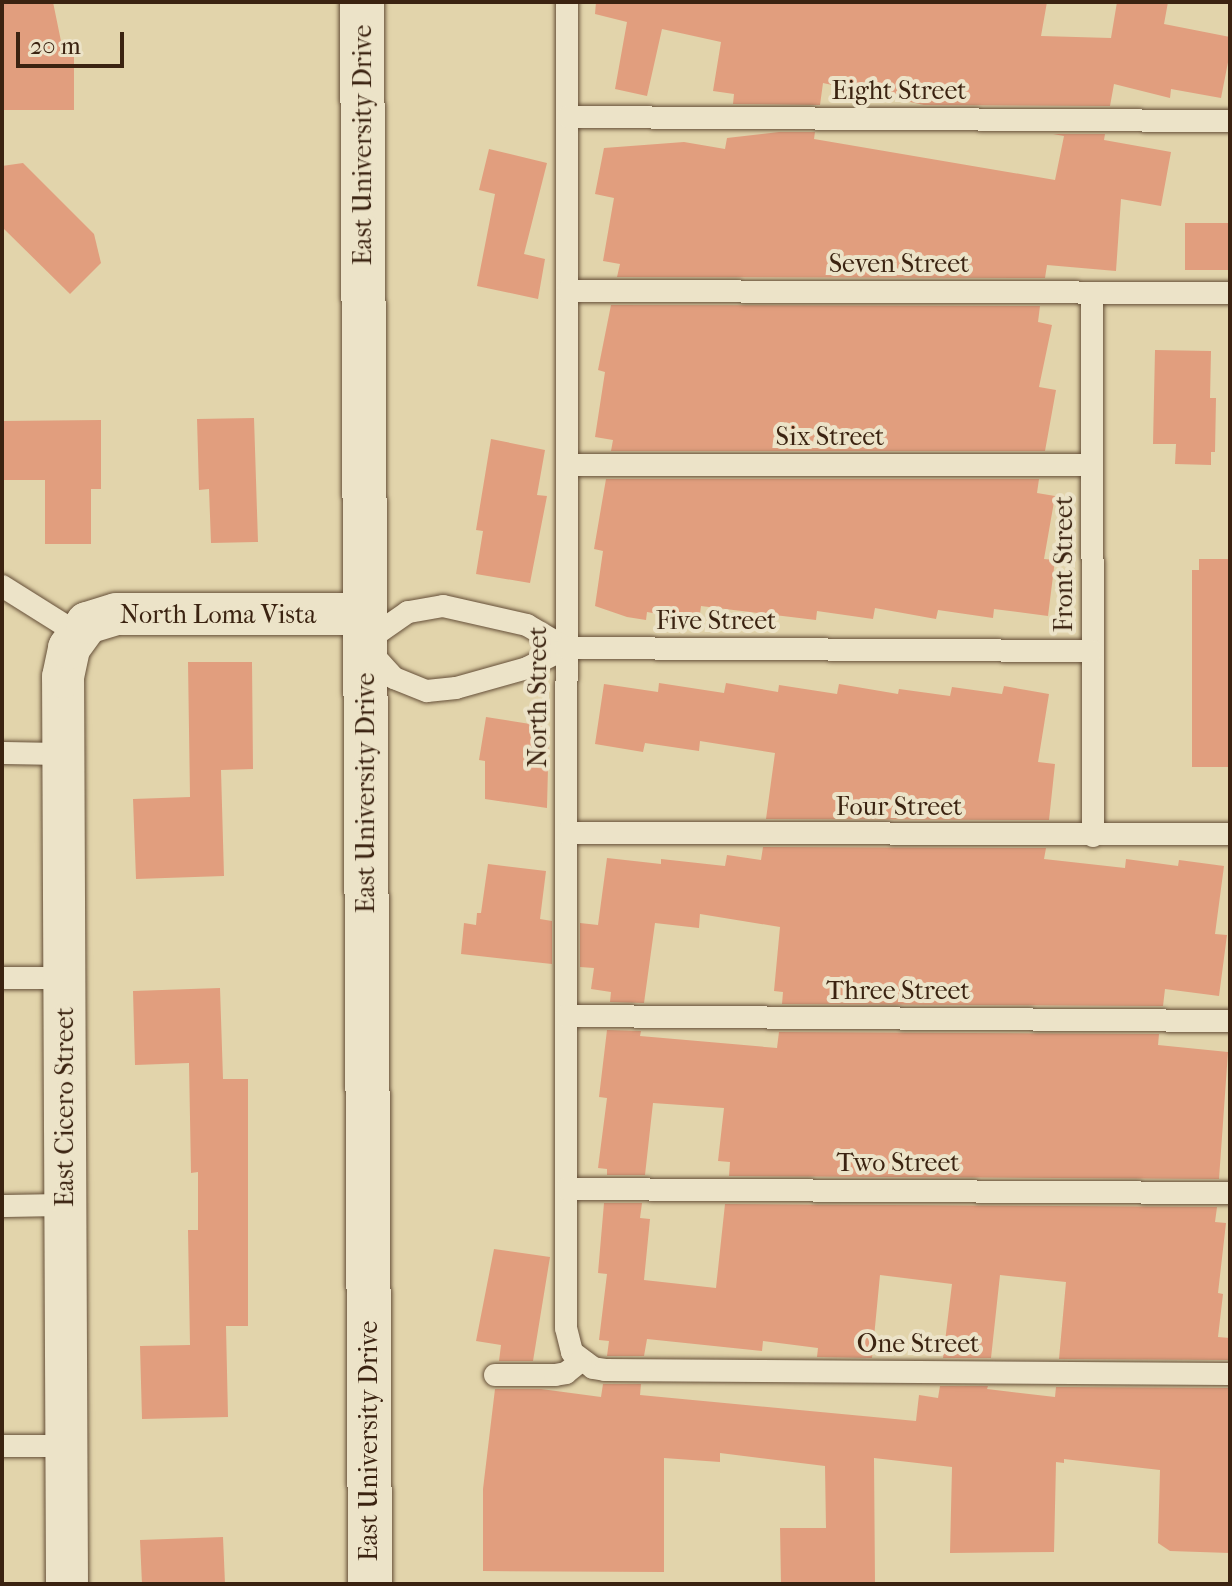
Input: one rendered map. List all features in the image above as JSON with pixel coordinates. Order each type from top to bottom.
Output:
[{"type":"main road","name":"East University Drive","points":[[362,2],[370,1584]]},
{"type":"street","name":"North Loma Vista","points":[[77,633],[101,617],[117,614],[366,630]]},
{"type":"street","name":"East Cicero Street","points":[[67,1584],[63,677],[69,648],[77,633]]},
{"type":"lane","name":"North Street","points":[[567,2],[566,1328],[572,1352],[581,1361]]},
{"type":"lane","name":"Eight Street","points":[[568,117],[1230,121]]},
{"type":"lane","name":"Seven Street","points":[[568,291],[1230,293]]},
{"type":"lane","name":"Front Street","points":[[1092,293],[1093,836]]},
{"type":"lane","name":"Six Street","points":[[568,465],[1092,465]]},
{"type":"lane","points":[[2,586],[77,633]]},
{"type":"lane","points":[[366,630],[379,632],[408,612],[443,606],[527,625],[566,648]]},
{"type":"lane","name":"Five Street","points":[[366,630],[394,678],[427,691],[456,688],[527,668],[566,648],[1092,651]]},
{"type":"lane","points":[[2,753],[63,754]]},
{"type":"lane","name":"Four Street","points":[[567,833],[1230,834]]},
{"type":"lane","points":[[2,978],[65,978]]},
{"type":"lane","name":"Three Street","points":[[566,1016],[1230,1021]]},
{"type":"lane","name":"Two Street","points":[[566,1189],[1230,1193]]},
{"type":"lane","points":[[2,1206],[65,1205]]},
{"type":"lane","points":[[495,1375],[555,1375],[566,1373],[581,1361]]},
{"type":"lane","name":"One Street","points":[[581,1361],[605,1370],[1230,1374]]},
{"type":"lane","points":[[2,1446],[66,1446]]},
{"type":"building","points":[[2,2],[53,2],[63,51],[74,51],[74,110],[2,110]]},
{"type":"building","points":[[596,2],[1047,2],[1041,36],[1111,38],[1117,2],[1168,2],[1164,24],[1230,37],[1230,52],[1221,98],[1171,89],[1170,98],[1114,84],[1110,106],[924,105],[823,83],[820,105],[733,104],[734,94],[713,91],[721,42],[662,29],[647,96],[615,89],[627,22],[595,14]]},
{"type":"building","points":[[779,132],[815,132],[814,139],[1055,180],[1064,136],[1053,134],[1105,134],[1104,140],[1171,152],[1161,206],[1121,199],[1116,271],[1047,265],[1045,278],[617,277],[620,264],[603,261],[614,198],[595,194],[604,148],[684,142],[725,149],[727,138]]},
{"type":"building","points":[[489,149],[547,163],[524,254],[545,259],[538,299],[477,286],[495,194],[479,190]]},
{"type":"building","points":[[23,163],[94,234],[101,263],[70,294],[2,227],[2,166]]},
{"type":"building","points":[[1185,223],[1230,223],[1230,270],[1185,270]]},
{"type":"building","points":[[611,305],[1040,306],[1038,322],[1052,325],[1039,387],[1056,390],[1045,451],[611,451],[613,440],[595,437],[605,372],[598,370]]},
{"type":"building","points":[[1155,350],[1211,351],[1210,398],[1216,398],[1215,452],[1211,452],[1211,465],[1175,464],[1176,444],[1153,444]]},
{"type":"building","points":[[254,418],[258,542],[211,543],[209,489],[199,490],[197,419]]},
{"type":"building","points":[[101,420],[101,489],[91,489],[91,544],[45,544],[45,480],[2,480],[2,421]]},
{"type":"building","points":[[491,439],[545,450],[537,495],[547,496],[530,583],[476,574],[483,531],[476,530]]},
{"type":"building","points":[[606,479],[1039,479],[1037,493],[1055,496],[1044,559],[1055,560],[1048,616],[994,609],[993,618],[938,610],[936,619],[875,608],[873,619],[817,611],[816,620],[701,606],[699,621],[647,612],[646,620],[627,617],[595,606],[603,551],[594,549]]},
{"type":"building","points":[[1199,559],[1230,559],[1230,767],[1192,767],[1192,570],[1199,570]]},
{"type":"building","points":[[188,662],[252,662],[253,769],[221,770],[224,876],[136,879],[133,799],[190,797]]},
{"type":"building","points":[[659,683],[724,693],[726,683],[778,692],[779,685],[837,694],[839,684],[898,694],[899,689],[950,696],[952,687],[1002,694],[1004,686],[1049,694],[1038,762],[1055,764],[1049,820],[766,819],[775,753],[700,741],[699,751],[645,743],[643,752],[595,744],[604,684],[658,692]]},
{"type":"building","points":[[486,717],[549,727],[547,808],[485,799],[485,761],[479,760]]},
{"type":"building","points":[[763,847],[1046,848],[1044,859],[1125,868],[1126,859],[1178,866],[1179,860],[1224,866],[1215,934],[1227,935],[1219,996],[1165,989],[1163,1006],[782,1004],[783,992],[774,991],[780,927],[700,914],[699,928],[655,923],[644,1003],[610,1002],[611,992],[591,989],[594,968],[580,967],[580,923],[598,925],[607,858],[661,864],[661,859],[725,866],[727,855],[761,860]]},
{"type":"building","points":[[488,864],[546,871],[540,919],[552,921],[552,964],[461,954],[464,923],[476,925],[477,913],[481,913]]},
{"type":"building","points":[[220,988],[223,1079],[248,1079],[248,1326],[226,1326],[228,1417],[142,1419],[140,1346],[190,1345],[188,1230],[198,1230],[198,1172],[191,1173],[189,1063],[135,1065],[133,991]]},
{"type":"building","points":[[607,1030],[641,1031],[640,1036],[777,1048],[779,1032],[1159,1034],[1158,1045],[1228,1052],[1219,1179],[729,1176],[730,1162],[718,1161],[724,1108],[653,1103],[645,1175],[607,1175],[607,1169],[598,1168],[607,1098],[599,1097]]},
{"type":"building","points":[[604,1203],[642,1203],[640,1218],[650,1219],[644,1280],[716,1288],[725,1204],[1217,1207],[1215,1222],[1226,1223],[1218,1293],[1223,1294],[1218,1337],[1230,1338],[1230,1360],[1059,1359],[1066,1282],[1000,1275],[991,1358],[943,1358],[952,1284],[880,1275],[872,1358],[817,1357],[818,1348],[763,1341],[762,1351],[647,1339],[644,1356],[607,1356],[609,1341],[599,1340],[607,1274],[598,1273]]},
{"type":"building","points":[[494,1249],[550,1257],[533,1361],[499,1361],[501,1345],[476,1341]]},
{"type":"building","points":[[603,1384],[641,1384],[640,1395],[916,1421],[919,1395],[938,1398],[940,1386],[988,1386],[987,1389],[1055,1397],[1056,1387],[1230,1388],[1230,1553],[1170,1551],[1158,1543],[1160,1470],[1064,1459],[1064,1463],[1056,1462],[1054,1552],[950,1553],[952,1467],[874,1458],[875,1584],[781,1584],[780,1528],[826,1528],[825,1466],[720,1453],[720,1462],[664,1458],[664,1572],[483,1571],[483,1489],[495,1389],[541,1389],[601,1397]]},
{"type":"building","points":[[223,1537],[225,1584],[142,1584],[140,1540]]}]
